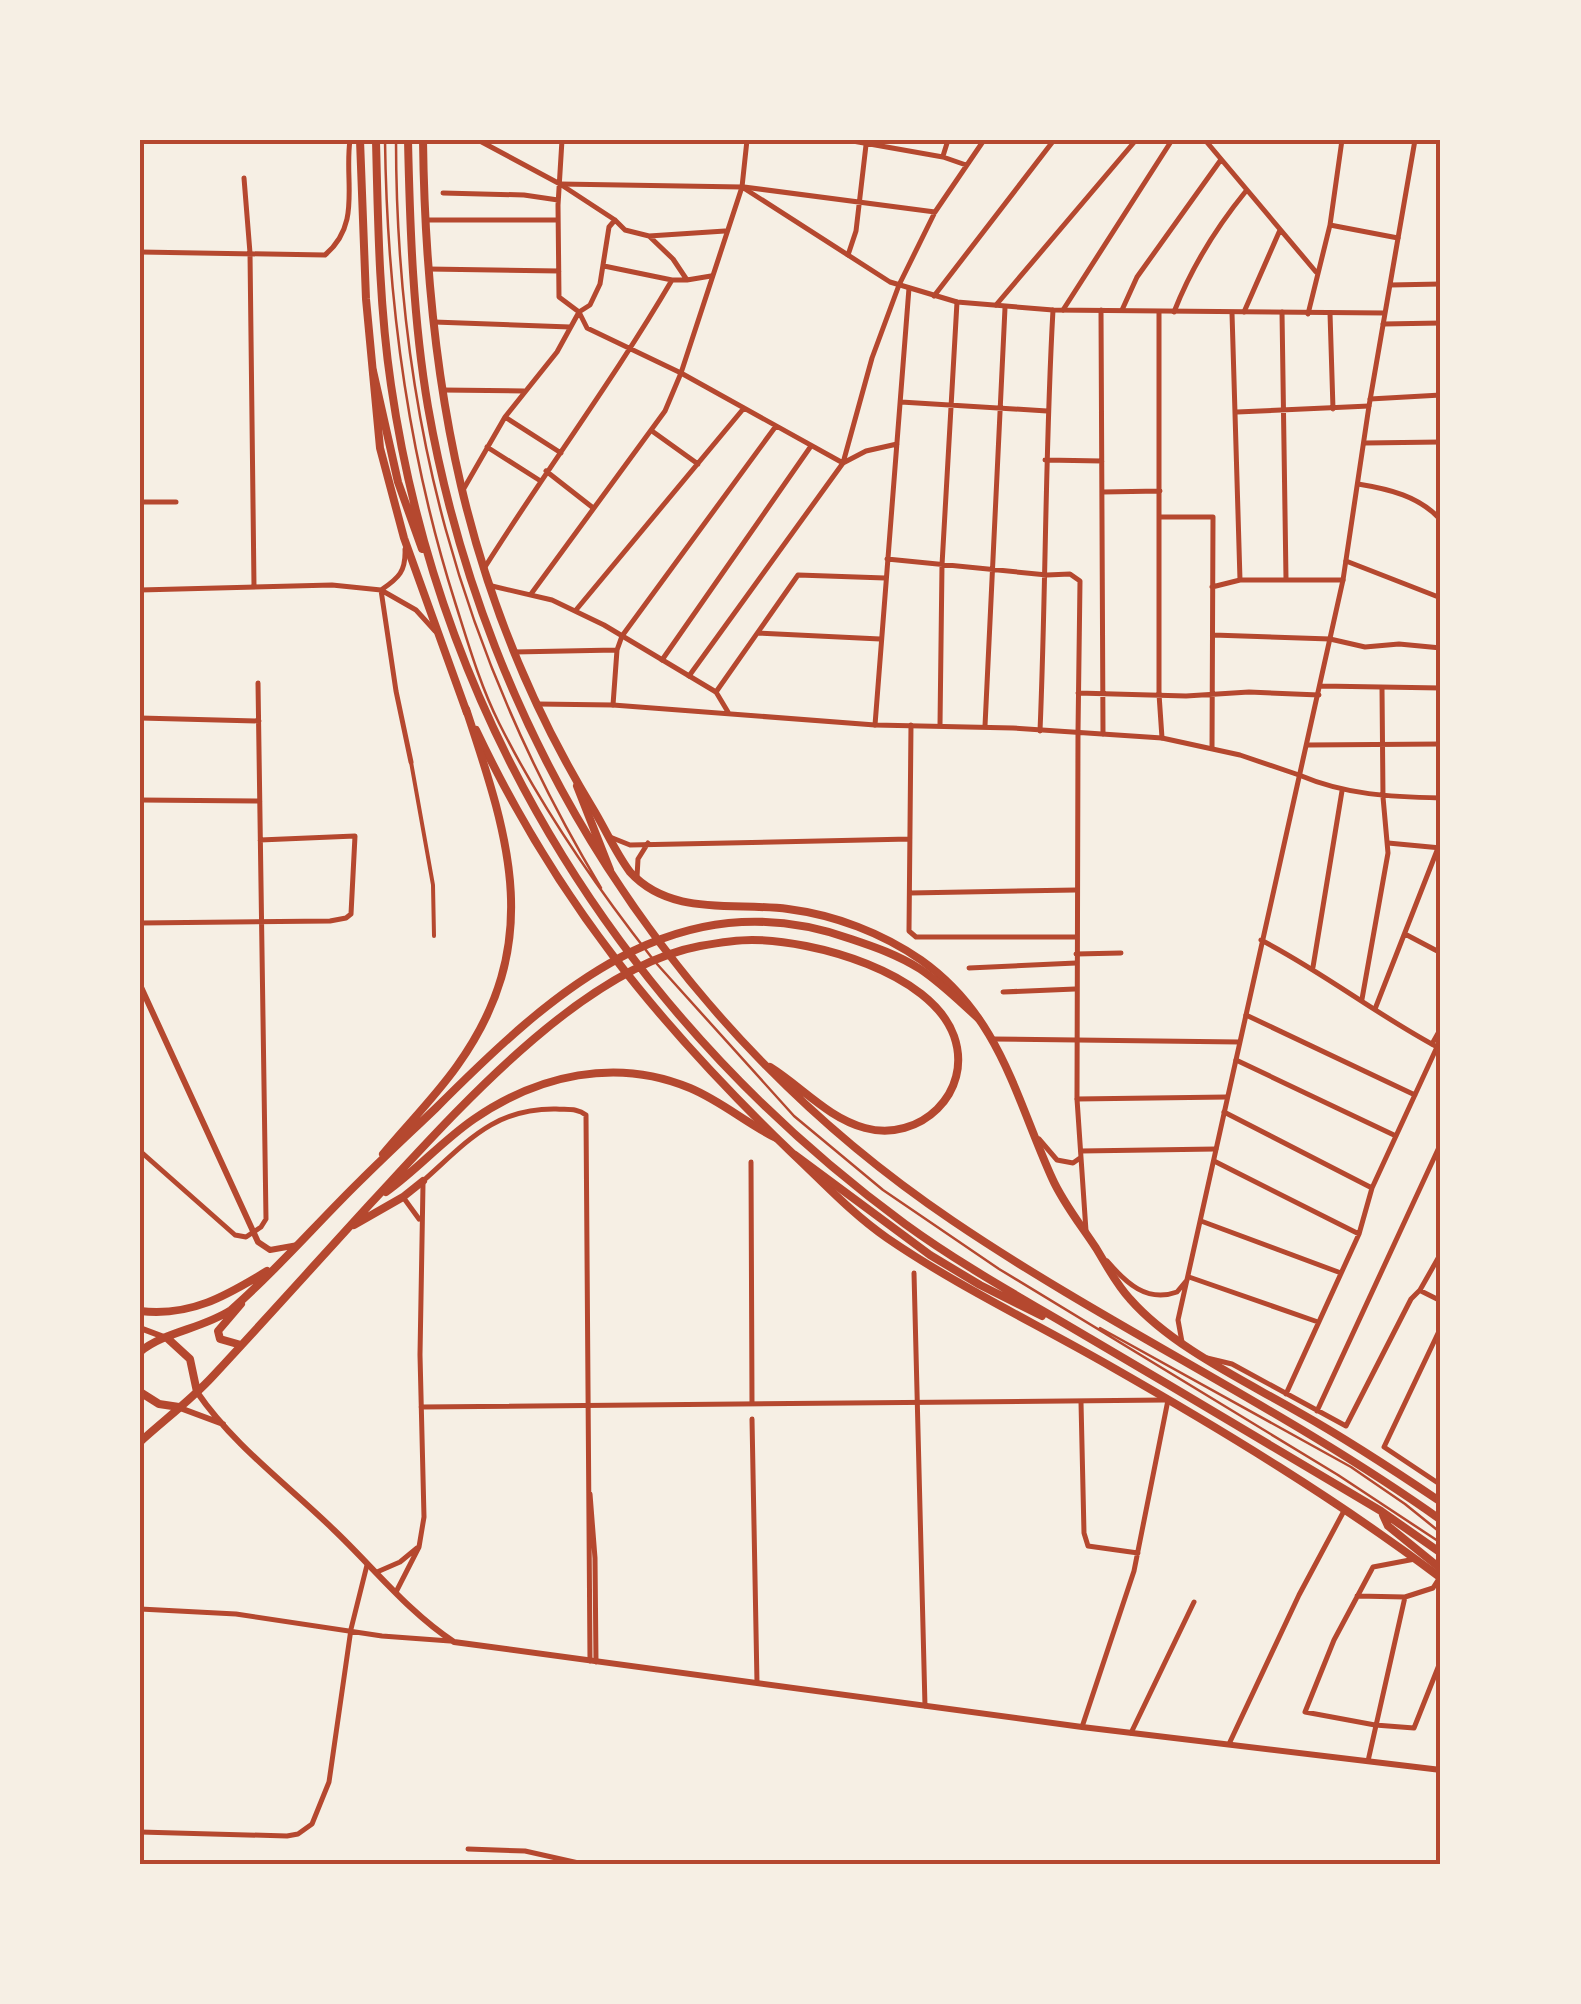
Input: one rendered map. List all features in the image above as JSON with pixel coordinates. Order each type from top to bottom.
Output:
[{"type":"main road","points":[[360,140],[366,299],[380,448],[404,538],[490,783],[508,857],[514,911],[492,1002],[464,1056],[360,1181]]},
{"type":"main road","points":[[376,140],[380,270],[390,384],[430,561],[464,662],[496,739],[562,856],[606,920],[669,1002],[727,1068],[828,1163],[934,1244],[1381,1511],[1441,1554]]},
{"type":"main road","points":[[408,140],[421,360],[454,519],[490,632],[526,724],[578,825],[642,922],[758,1059],[857,1150],[955,1222],[1041,1277],[1345,1455],[1441,1520]]},
{"type":"main road","points":[[423,140],[432,322],[440,390],[461,493],[489,585],[534,704],[622,862],[638,881],[672,900],[805,912],[886,938],[939,974],[969,1004],[1004,1056],[1052,1179],[1130,1300],[1182,1342],[1362,1449],[1441,1502]]},
{"type":"main road","points":[[374,371],[398,482],[410,520],[430,561]]},
{"type":"main road","points":[[466,709],[540,854],[654,1009],[718,1082],[795,1155],[868,1212],[951,1268],[1009,1300],[1070,1326]]},
{"type":"main road","points":[[577,786],[613,879]]},
{"type":"main road","points":[[140,1352],[218,1318],[244,1298],[479,1064],[561,994],[608,963],[684,930],[763,921],[838,934],[881,948],[920,969],[978,1018]]},
{"type":"main road","points":[[140,1442],[198,1392],[452,1118],[554,1024],[619,978],[648,963],[689,948],[766,940],[813,947],[857,960],[929,1000],[955,1038],[957,1058],[952,1089],[937,1111],[918,1124],[884,1131],[861,1128],[840,1118],[758,1059]]},
{"type":"main road","points":[[140,985],[253,1232],[262,1246],[270,1250],[298,1244]]},
{"type":"main road","points":[[374,1201],[472,1120],[504,1100],[541,1084],[584,1073],[636,1073],[687,1086],[776,1138]]},
{"type":"main road","points":[[795,1155],[855,1213],[902,1248],[1168,1400],[1346,1508],[1440,1575]]},
{"type":"main road","points":[[346,1230],[403,1198],[423,1181]]},
{"type":"main road","points":[[140,1311],[168,1313],[204,1306],[280,1263]]},
{"type":"main road","points":[[241,1345],[220,1339],[218,1331],[244,1298]]},
{"type":"main road","points":[[140,1328],[166,1338],[190,1358],[198,1392],[223,1424],[424,1621],[454,1642],[1082,1727],[1441,1770]]},
{"type":"main road","points":[[140,1392],[159,1404],[179,1407],[223,1424]]},
{"type":"main road","points":[[1381,1511],[1388,1526],[1440,1575]]},
{"type":"street","points":[[140,252],[325,254],[346,231],[350,140]]},
{"type":"street","points":[[562,140],[559,297],[579,312],[587,328],[682,373],[843,463]]},
{"type":"street","points":[[531,594],[652,431],[682,373],[742,187],[748,140]]},
{"type":"street","points":[[847,140],[943,157],[966,165]]},
{"type":"street","points":[[899,149],[901,140]]},
{"type":"street","points":[[943,157],[948,140]]},
{"type":"street","points":[[690,676],[843,463],[872,358],[898,285],[935,212],[984,140]]},
{"type":"street","points":[[934,297],[1054,140]]},
{"type":"street","points":[[994,307],[1136,140]]},
{"type":"street","points":[[1064,310],[1172,140]]},
{"type":"street","points":[[1206,140],[1317,274]]},
{"type":"street","points":[[1308,314],[1330,224],[1342,140]]},
{"type":"street","points":[[1182,1342],[1178,1320],[1346,561],[1415,141],[1400,140]]},
{"type":"street","points":[[482,141],[560,184],[624,230],[648,236],[725,231]]},
{"type":"street","points":[[848,254],[856,231],[866,143]]},
{"type":"street","points":[[1122,310],[1137,277],[1220,161]]},
{"type":"street","points":[[244,178],[250,252],[254,586]]},
{"type":"street","points":[[560,184],[742,187],[935,212]]},
{"type":"street","points":[[742,187],[898,285],[957,302],[1053,310],[1385,313]]},
{"type":"street","points":[[1174,312],[1188,275],[1215,230],[1246,191]]},
{"type":"street","points":[[442,193],[558,200]]},
{"type":"street","points":[[426,220],[558,220]]},
{"type":"street","points":[[461,493],[505,417],[557,352],[579,312],[590,304],[600,284],[609,227],[615,220]]},
{"type":"street","points":[[1330,224],[1398,238]]},
{"type":"street","points":[[1244,312],[1280,230]]},
{"type":"street","points":[[648,236],[673,259],[687,280]]},
{"type":"street","points":[[604,266],[672,280],[711,276]]},
{"type":"street","points":[[428,269],[559,271]]},
{"type":"street","points":[[484,569],[672,280]]},
{"type":"street","points":[[1390,285],[1441,284]]},
{"type":"street","points":[[875,725],[909,288]]},
{"type":"street","points":[[940,725],[942,565],[957,302]]},
{"type":"street","points":[[984,726],[1005,308]]},
{"type":"street","points":[[1040,731],[1053,310]]},
{"type":"street","points":[[1100,310],[1104,734]]},
{"type":"street","points":[[1159,312],[1162,738]]},
{"type":"street","points":[[1282,312],[1286,579]]},
{"type":"street","points":[[1330,312],[1333,409]]},
{"type":"street","points":[[1232,313],[1240,580]]},
{"type":"street","points":[[432,322],[570,326]]},
{"type":"street","points":[[1383,324],[1441,324]]},
{"type":"street","points":[[440,390],[524,391]]},
{"type":"street","points":[[1236,412],[1333,409],[1441,395]]},
{"type":"street","points":[[901,402],[1047,411]]},
{"type":"street","points":[[576,610],[744,408]]},
{"type":"street","points":[[505,417],[561,453]]},
{"type":"street","points":[[613,705],[617,650],[622,636],[776,426]]},
{"type":"street","points":[[652,431],[698,464]]},
{"type":"street","points":[[1365,443],[1441,442]]},
{"type":"street","points":[[843,463],[866,451],[897,444]]},
{"type":"street","points":[[662,660],[812,446]]},
{"type":"street","points":[[486,447],[539,480]]},
{"type":"street","points":[[1046,460],[1102,461]]},
{"type":"street","points":[[546,472],[592,508]]},
{"type":"street","points":[[1358,484],[1389,489],[1414,499],[1441,520]]},
{"type":"street","points":[[1102,492],[1160,492]]},
{"type":"street","points":[[140,502],[176,502]]},
{"type":"street","points":[[1160,517],[1213,518],[1212,748]]},
{"type":"street","points":[[381,590],[396,580],[405,566],[404,538]]},
{"type":"street","points":[[886,559],[1070,574],[1080,581],[1077,1099],[1086,1234]]},
{"type":"street","points":[[1346,561],[1441,598]]},
{"type":"street","points":[[716,692],[798,575],[885,578]]},
{"type":"street","points":[[1212,587],[1240,580],[1342,580]]},
{"type":"street","points":[[140,590],[332,585],[381,590],[416,610],[437,634]]},
{"type":"street","points":[[489,585],[576,610],[716,692],[728,712]]},
{"type":"street","points":[[381,590],[434,884],[434,936]]},
{"type":"street","points":[[757,633],[880,639]]},
{"type":"street","points":[[1213,634],[1330,639],[1365,647],[1399,644],[1441,648]]},
{"type":"street","points":[[514,652],[617,650]]},
{"type":"street","points":[[140,1151],[235,1235],[246,1237],[261,1227],[268,1210],[258,683]]},
{"type":"street","points":[[1320,686],[1441,688]]},
{"type":"street","points":[[1362,998],[1388,843],[1383,797],[1382,688]]},
{"type":"street","points":[[1078,694],[1319,695]]},
{"type":"street","points":[[534,704],[613,705],[875,725],[984,726],[1162,738],[1212,748],[1342,790],[1383,797],[1441,798]]},
{"type":"street","points":[[140,718],[258,720]]},
{"type":"street","points":[[911,725],[909,931],[916,938],[1076,937]]},
{"type":"street","points":[[1308,745],[1441,744]]},
{"type":"street","points":[[1313,967],[1342,790]]},
{"type":"street","points":[[140,800],[260,801]]},
{"type":"street","points":[[606,833],[620,843],[910,839]]},
{"type":"street","points":[[140,923],[346,918],[352,907],[354,836],[260,840]]},
{"type":"street","points":[[638,881],[638,859],[648,843]]},
{"type":"street","points":[[1374,1009],[1439,848],[1388,843]]},
{"type":"street","points":[[910,893],[1076,890]]},
{"type":"street","points":[[1405,934],[1441,953]]},
{"type":"street","points":[[1260,940],[1313,967],[1436,1047]]},
{"type":"street","points":[[1076,954],[1122,952]]},
{"type":"street","points":[[969,968],[1076,962]]},
{"type":"street","points":[[1003,992],[1076,989]]},
{"type":"street","points":[[1245,1014],[1415,1095]]},
{"type":"street","points":[[1286,1394],[1359,1234],[1372,1188],[1441,1028]]},
{"type":"street","points":[[994,1039],[1239,1042]]},
{"type":"street","points":[[1235,1060],[1396,1136]]},
{"type":"street","points":[[1077,1099],[1227,1097]]},
{"type":"street","points":[[396,1592],[419,1546],[424,1517],[420,1222],[423,1181],[470,1139],[514,1113],[526,1109],[574,1109],[586,1115],[593,1662]]},
{"type":"street","points":[[1224,1112],[1372,1188]]},
{"type":"street","points":[[1034,1133],[1057,1160],[1073,1163],[1081,1153]]},
{"type":"street","points":[[1317,1411],[1441,1143]]},
{"type":"street","points":[[1081,1153],[1216,1150]]},
{"type":"street","points":[[1214,1161],[1359,1234]]},
{"type":"street","points":[[751,1162],[752,1403]]},
{"type":"street","points":[[403,1198],[420,1222]]},
{"type":"street","points":[[1201,1220],[1341,1273]]},
{"type":"street","points":[[1097,1250],[1132,1285],[1152,1296],[1177,1292],[1189,1278]]},
{"type":"street","points":[[1207,1358],[1232,1364],[1346,1426],[1411,1299],[1441,1252]]},
{"type":"street","points":[[914,1273],[924,1706]]},
{"type":"street","points":[[1189,1278],[1318,1322]]},
{"type":"street","points":[[1420,1290],[1441,1301]]},
{"type":"street","points":[[1441,1327],[1384,1447],[1441,1485]]},
{"type":"street","points":[[421,1406],[1168,1400],[1138,1553],[1082,1727]]},
{"type":"street","points":[[1081,1402],[1084,1532],[1088,1546],[1138,1553]]},
{"type":"street","points":[[752,1419],[758,1683]]},
{"type":"street","points":[[1229,1744],[1298,1595],[1346,1508]]},
{"type":"street","points":[[378,1572],[400,1562],[419,1546]]},
{"type":"street","points":[[1415,1559],[1372,1567],[1334,1640],[1305,1712],[1414,1728],[1441,1660]]},
{"type":"street","points":[[140,1832],[287,1836],[312,1824],[329,1782],[351,1629],[368,1562]]},
{"type":"street","points":[[1358,1596],[1405,1597],[1433,1588],[1440,1575]]},
{"type":"street","points":[[1368,1761],[1405,1597]]},
{"type":"street","points":[[1131,1733],[1194,1602]]},
{"type":"street","points":[[140,1610],[221,1613],[454,1642]]},
{"type":"street","points":[[468,1849],[525,1851],[582,1864]]},
{"type":"street","points":[[522,1864],[525,1851]]},
{"type":"lane","points":[[385,140],[402,373],[434,536],[465,634],[500,724],[555,823],[615,911],[679,992],[794,1116],[882,1190],[964,1246],[1441,1542]]},
{"type":"lane","points":[[396,140],[399,241],[408,336],[416,400],[438,508],[500,694],[558,815],[615,911]]},
{"type":"lane","points":[[1090,1323],[1351,1467],[1441,1533]]}]
